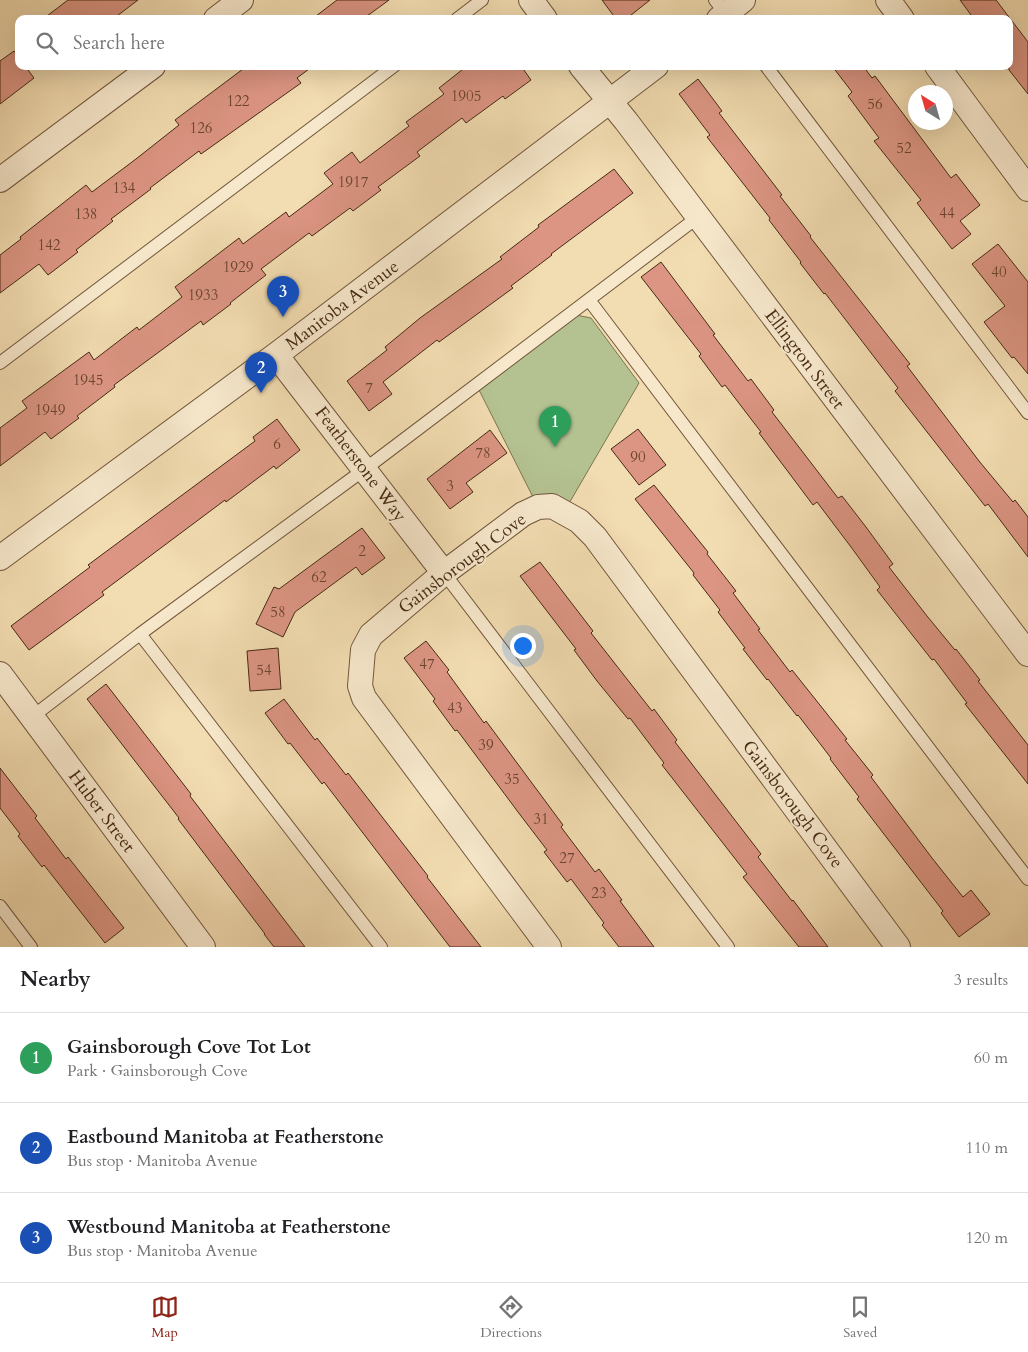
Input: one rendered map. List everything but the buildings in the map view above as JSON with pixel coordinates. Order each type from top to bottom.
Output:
[{"type":"street","points":[[221,15],[242,0]]},
{"type":"street","points":[[531,0],[542,15]]},
{"type":"street","points":[[888,0],[899,15]]},
{"type":"street","points":[[0,180],[148,70]]},
{"type":"street","name":"Ellington Street","points":[[584,70],[610,101],[1028,654]]},
{"type":"street","name":"Manitoba Avenue","points":[[0,558],[276,355],[651,70]]},
{"type":"street","points":[[940,70],[1028,189]]},
{"type":"street","name":"Featherstone Way","points":[[276,355],[444,573]]},
{"type":"street","name":"Gainsborough Cove","points":[[549,947],[364,698],[360,678],[363,650],[371,635],[444,573],[523,514],[538,507],[552,506],[579,521],[595,537],[898,947]]},
{"type":"street","name":"Huber Street","points":[[0,674],[203,947]]},
{"type":"lane","points":[[462,15],[482,0]]},
{"type":"lane","points":[[0,364],[389,70]]},
{"type":"lane","points":[[769,70],[1028,412]]},
{"type":"lane","points":[[32,717],[140,634],[365,469],[698,217]]},
{"type":"lane","points":[[589,300],[1028,879]]},
{"type":"lane","points":[[444,573],[728,947]]},
{"type":"lane","points":[[140,634],[381,947]]},
{"type":"lane","points":[[0,906],[31,947]]},
{"type":"green space","points":[[576,315],[591,318],[639,383],[564,512],[538,507],[478,388]]},
{"type":"place","name":"Westbound Manitoba at Featherstone","points":[[283,317]]},
{"type":"place","name":"Eastbound Manitoba at Featherstone","points":[[261,393]]},
{"type":"place","name":"Gainsborough Cove Tot Lot","points":[[555,447]]}]
